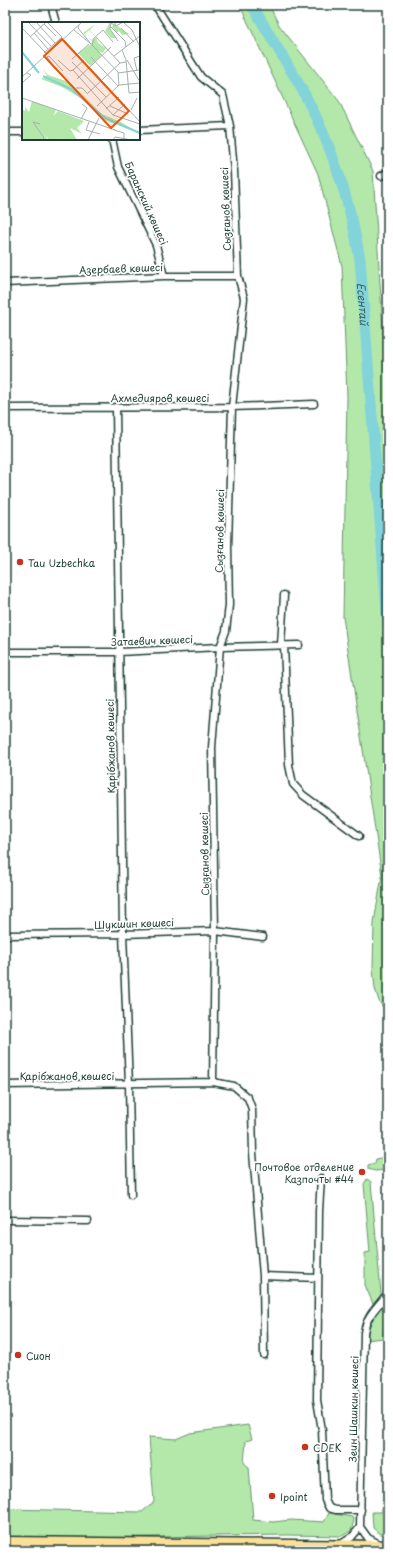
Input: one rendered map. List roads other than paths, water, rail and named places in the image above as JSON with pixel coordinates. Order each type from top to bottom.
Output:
[{"type":"main road","points":[[5,1542],[386,1546]]},
{"type":"street","points":[[51,5],[56,22]]},
{"type":"street","name":"Сызғанов көшесі","points":[[155,5],[201,77],[223,95],[230,126],[234,171],[238,276],[244,298],[232,407],[228,546],[229,605],[226,631],[220,647],[212,747],[215,931],[213,1082]]},
{"type":"street","points":[[140,130],[230,126]]},
{"type":"street","points":[[5,132],[22,132]]},
{"type":"street","name":"Баранский көшесі","points":[[112,140],[118,167],[156,245],[164,276]]},
{"type":"street","points":[[380,176],[388,172]]},
{"type":"street","name":"Азербаев көшесі","points":[[5,283],[164,276],[238,276]]},
{"type":"street","name":"Ахмедияров көшесі","points":[[5,408],[232,407],[314,404]]},
{"type":"street","name":"Қарібжанов көшесі","points":[[116,407],[123,934],[129,1084],[130,1195]]},
{"type":"street","points":[[284,595],[283,645],[289,765],[293,784],[303,795],[359,836]]},
{"type":"street","name":"Затаевич көшесі","points":[[5,652],[119,652],[299,645]]},
{"type":"street","name":"Шукшин көшесі","points":[[5,935],[123,934],[215,931],[263,937]]},
{"type":"street","name":"Қарібжанов көшесі","points":[[5,1085],[213,1082],[234,1086],[248,1098],[252,1109],[253,1158],[263,1276],[264,1355]]},
{"type":"street","points":[[320,1178],[317,1400],[322,1430],[325,1500],[329,1508],[336,1510],[361,1510]]},
{"type":"street","points":[[5,1220],[88,1221]]},
{"type":"street","points":[[263,1276],[318,1278]]},
{"type":"street","name":"Зеин Шашкин көшесі","points":[[360,1527],[364,1333],[366,1323],[373,1311],[385,1297]]},
{"type":"street","points":[[340,1545],[352,1537],[360,1527],[368,1538],[386,1546]]},
{"type":"waterway","name":"Есентай","points":[[252,5],[305,95],[324,134],[339,175],[356,238],[360,259],[388,625]]},
{"type":"place","name":"Tau Uzbechka","points":[[20,562]]},
{"type":"place","name":"Почтовое отделение Казпочты #44","points":[[362,1172]]},
{"type":"place","name":"Сион","points":[[18,1355]]},
{"type":"place","name":"CDEK","points":[[305,1447]]},
{"type":"place","name":"Ipoint","points":[[272,1496]]}]
